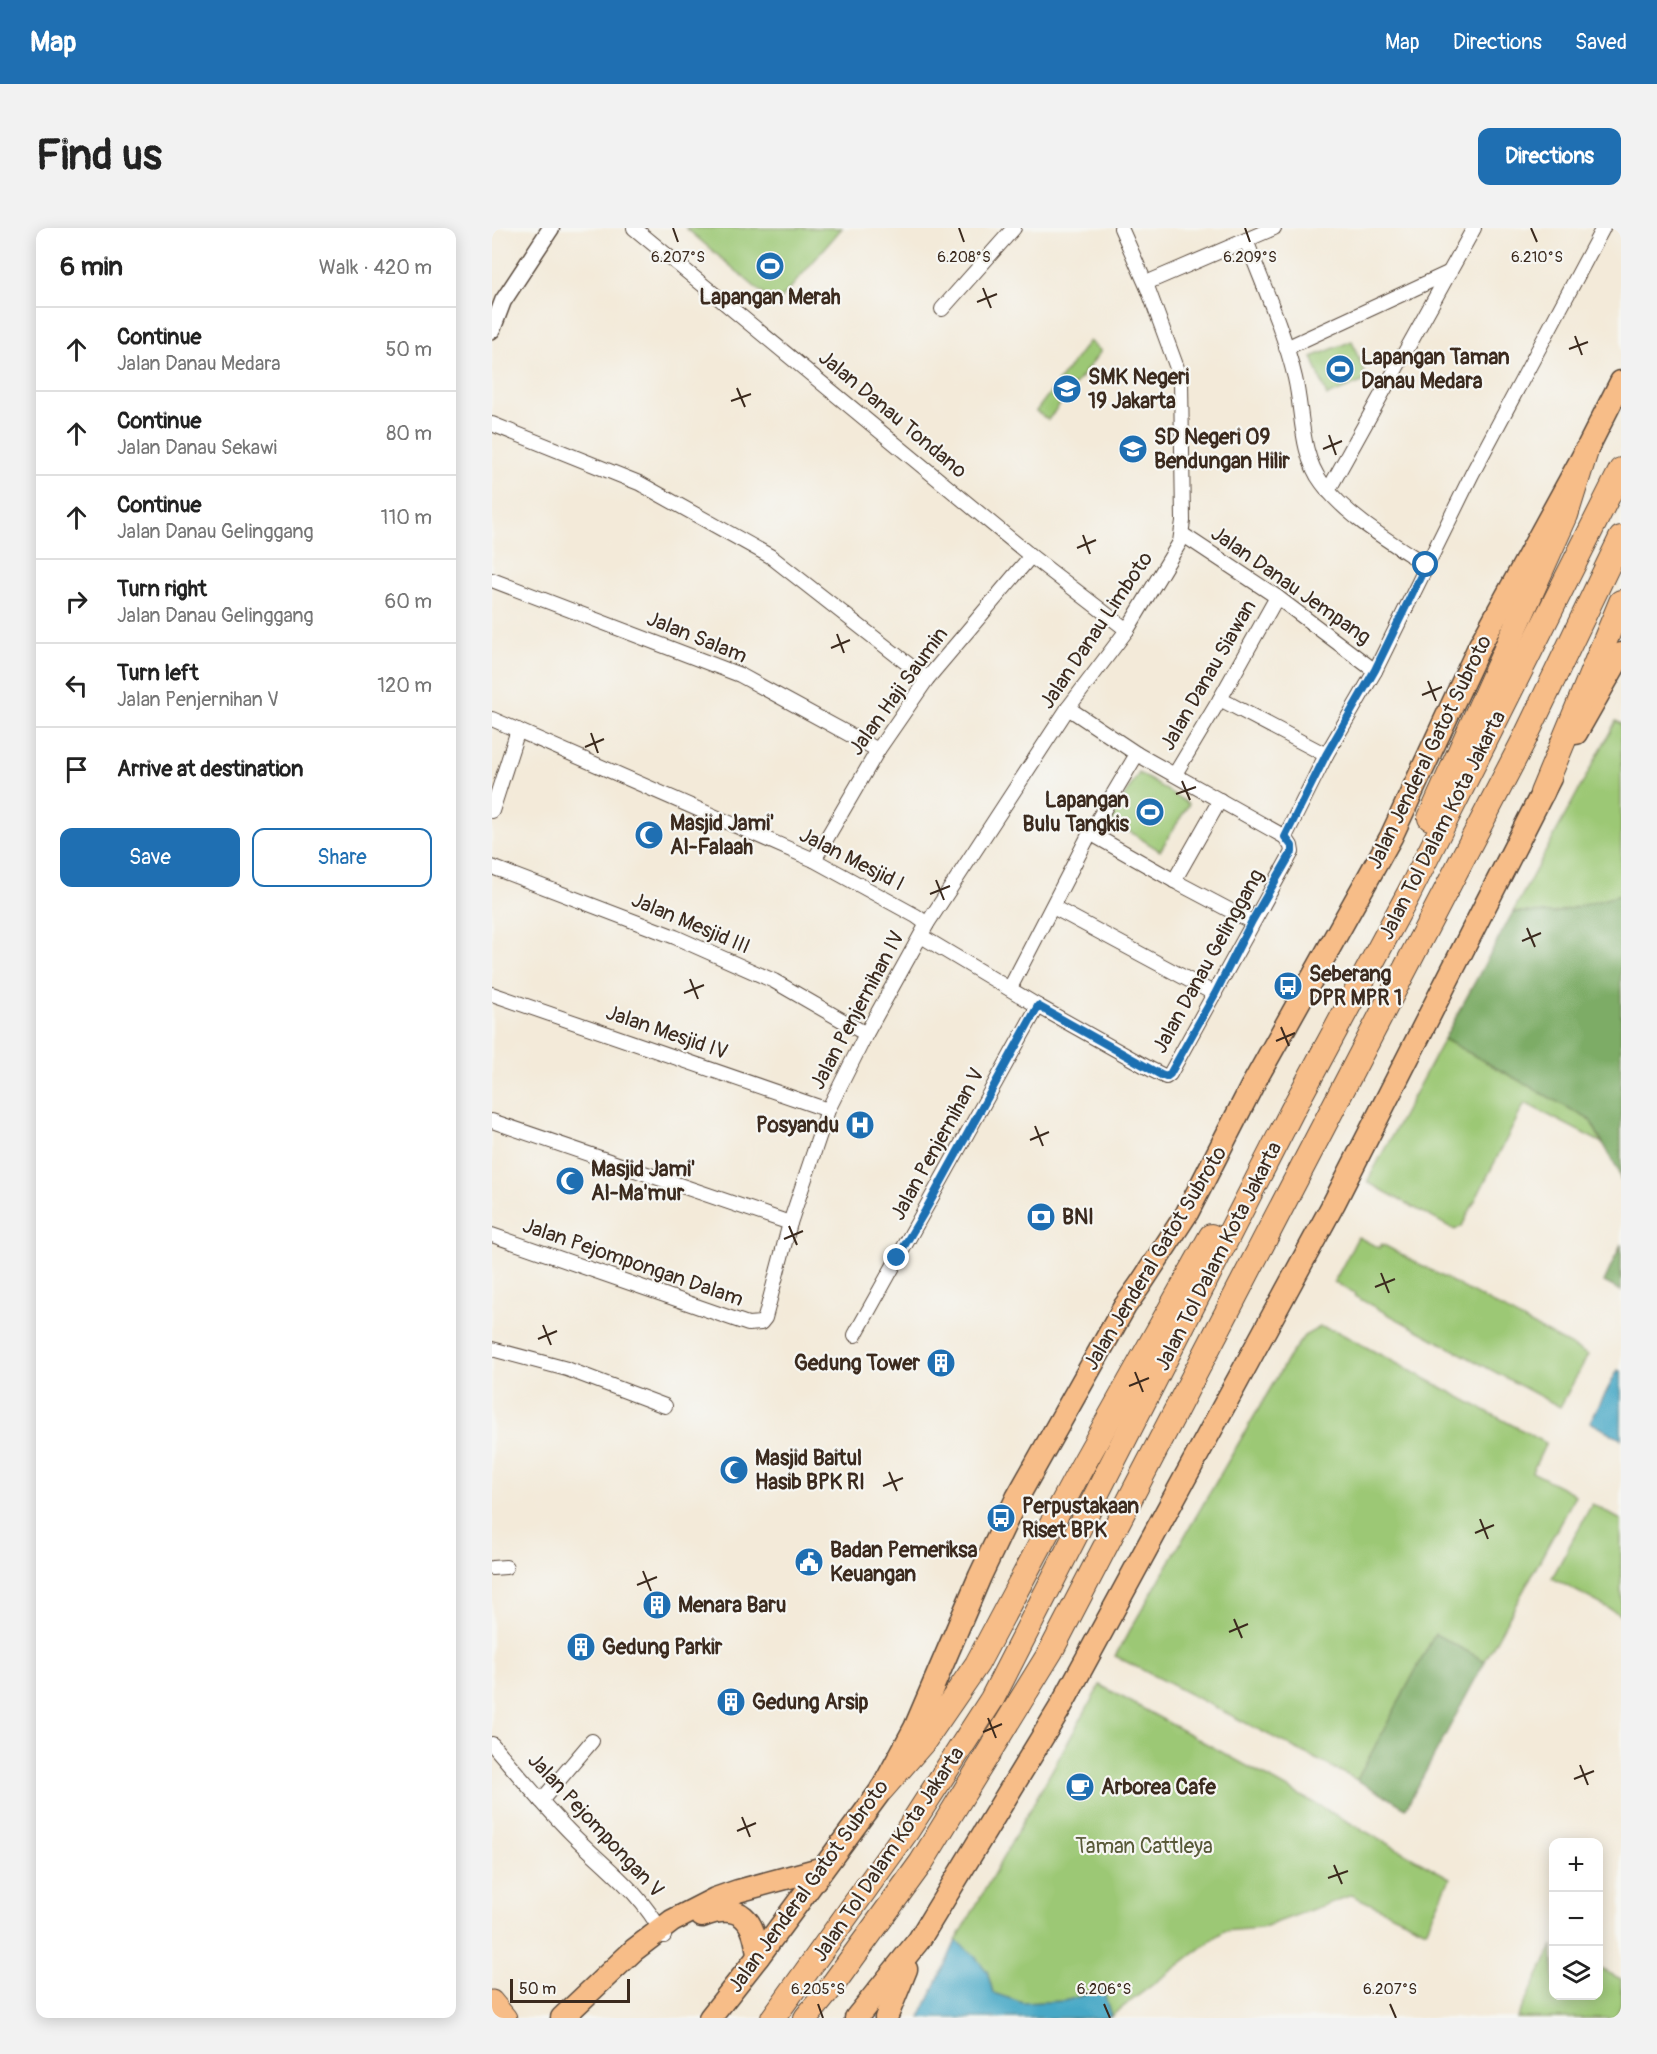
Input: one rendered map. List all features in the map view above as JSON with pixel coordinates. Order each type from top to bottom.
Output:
[{"type":"highway","name":"Jalan Jenderal Gatot Subroto","points":[[710,2018],[882,1790],[920,1718],[980,1576],[1017,1497],[1125,1306],[1186,1213],[1252,1086],[1390,837],[1480,645],[1621,382]]},
{"type":"highway","points":[[1408,895],[1426,826],[1566,515],[1586,451]]},
{"type":"highway","name":"Jalan Tol Dalam Kota Jakarta","points":[[773,2018],[908,1831],[992,1699],[1292,1111],[1408,895],[1621,470]]},
{"type":"highway","name":"Jalan Tol Dalam Kota Jakarta","points":[[806,2018],[921,1863],[1051,1651],[1524,740],[1621,538]]},
{"type":"highway","points":[[1542,793],[1621,602]]},
{"type":"highway","points":[[856,2018],[919,1940],[1084,1666],[1329,1213],[1542,793],[1621,654]]},
{"type":"highway","points":[[882,1790],[924,1742],[977,1664],[1085,1462],[1234,1196],[1292,1111]]},
{"type":"highway","points":[[562,2018],[634,1950],[715,1899],[823,1868]]},
{"type":"highway","points":[[579,2018],[662,1933],[705,1915],[725,1910],[737,1912],[747,1920],[756,1936],[758,1957]]},
{"type":"highway","points":[[886,2018],[919,1940]]},
{"type":"main road","points":[[492,2001],[506,2018]]},
{"type":"street","points":[[492,330],[497,297],[551,228]]},
{"type":"street","name":"Jalan Danau Tondano","points":[[634,228],[1031,556],[1127,630]]},
{"type":"street","points":[[942,309],[1014,228]]},
{"type":"street","name":"Jalan Danau Limboto","points":[[924,930],[1068,708],[1127,630],[1180,542],[1182,534],[1182,388],[1178,368],[1146,283],[1121,228]]},
{"type":"street","points":[[1146,283],[1274,228]]},
{"type":"street","points":[[1328,492],[1474,228]]},
{"type":"street","points":[[1068,708],[1137,754],[1285,837],[1326,755],[1375,670],[1472,474],[1603,228]]},
{"type":"street","points":[[1246,240],[1295,378],[1305,439],[1313,467],[1328,492],[1368,527],[1426,565]]},
{"type":"street","points":[[1286,348],[1450,272]]},
{"type":"street","points":[[492,424],[639,483],[770,556],[927,679]]},
{"type":"street","name":"Jalan Danau Jempang","points":[[1182,534],[1277,597],[1375,670]]},
{"type":"street","name":"Jalan Haji Saumin","points":[[814,860],[878,750],[927,679],[1031,556]]},
{"type":"street","name":"Jalan Salam","points":[[492,580],[740,675],[878,750]]},
{"type":"street","name":"Jalan Danau Siawan","points":[[1175,774],[1277,597]]},
{"type":"street","points":[[1220,699],[1326,755]]},
{"type":"street","name":"Jalan Mesjid I","points":[[492,719],[814,860],[924,930]]},
{"type":"street","points":[[492,811],[518,730]]},
{"type":"street","points":[[1010,988],[1090,833],[1137,754]]},
{"type":"street","points":[[1174,881],[1220,800]]},
{"type":"street","points":[[1090,833],[1174,881],[1252,921]]},
{"type":"street","name":"Jalan Danau Gelinggang","points":[[924,930],[1038,1006],[1166,1077],[1170,1074],[1215,994],[1252,921],[1292,852],[1292,846],[1285,837]]},
{"type":"street","name":"Jalan Mesjid III","points":[[492,867],[675,937],[774,981],[866,1034]]},
{"type":"street","points":[[1053,907],[1215,994]]},
{"type":"street","name":"Jalan Penjernihan IV","points":[[761,1323],[765,1318],[790,1223],[828,1110],[866,1034],[924,930]]},
{"type":"street","name":"Jalan Mesjid IV","points":[[492,994],[828,1110]]},
{"type":"street","name":"Jalan Penjernihan V","points":[[855,1335],[1038,1006]]},
{"type":"street","points":[[492,1121],[790,1223]]},
{"type":"street","name":"Jalan Pejompongan Dalam","points":[[492,1235],[748,1324],[761,1323]]},
{"type":"street","points":[[492,1349],[567,1369],[665,1406]]},
{"type":"street","points":[[492,1568],[506,1567]]},
{"type":"street","points":[[541,1801],[592,1741]]},
{"type":"street","name":"Jalan Pejompongan V","points":[[492,1744],[573,1835],[640,1898],[662,1933]]},
{"type":"green space","name":"Lapangan Merah","points":[[686,228],[842,228],[776,305]]},
{"type":"green space","points":[[1089,341],[1101,351],[1048,420],[1036,411]]},
{"type":"green space","name":"Lapangan Taman Danau Medara","points":[[1352,341],[1367,380],[1327,396],[1312,357]]},
{"type":"green space","points":[[1616,721],[1621,724],[1621,895],[1554,913],[1513,912]]},
{"type":"green space","name":"Lapangan Bulu Tangkis","points":[[1139,773],[1189,804],[1160,851],[1110,819]]},
{"type":"green space","points":[[1621,895],[1621,1181],[1617,1168],[1590,1120],[1444,1039],[1513,912],[1554,913]]},
{"type":"green space","points":[[1444,1039],[1590,1120],[1602,1143],[1525,1103],[1462,1226],[1455,1230],[1367,1182]]},
{"type":"green space","points":[[1358,1237],[1379,1248],[1382,1244],[1588,1355],[1560,1407],[1354,1296],[1355,1293],[1334,1282]]},
{"type":"green space","points":[[1621,1244],[1621,1291],[1604,1282]]},
{"type":"green space","points":[[1320,1327],[1336,1331],[1546,1443],[1532,1472],[1575,1496],[1485,1661],[1435,1635],[1357,1780],[1115,1656],[1288,1358],[1304,1336]]},
{"type":"green space","points":[[1592,1504],[1621,1520],[1621,1615],[1552,1578]]},
{"type":"green space","points":[[1435,1634],[1485,1661],[1406,1808],[1357,1780]]},
{"type":"green space","name":"Taman Cattleya","points":[[1100,1685],[1450,1878],[1426,1930],[1352,1895],[1261,1928],[1224,1931],[1111,2016],[1102,1989],[1065,2001],[1023,2003],[993,1993],[987,1971],[956,1941]]},
{"type":"green space","points":[[1549,1954],[1549,2000],[1603,2000],[1603,1970],[1621,1979],[1621,2005],[1615,2018],[1517,2018]]},
{"type":"water","points":[[1618,1370],[1621,1371],[1621,1439],[1590,1422]]},
{"type":"water","points":[[956,1941],[972,1953],[987,1971],[993,1993],[1023,2003],[1065,2001],[1103,1989],[1111,2016],[1103,2018],[920,2018]]},
{"type":"place","name":"Lapangan Merah","points":[[770,266]]},
{"type":"place","name":"Lapangan Taman Danau Medara","points":[[1340,369]]},
{"type":"place","name":"SMK Negeri 19 Jakarta","points":[[1067,389]]},
{"type":"place","name":"SD Negeri 09 Bendungan Hilir","points":[[1133,449]]},
{"type":"place","name":"Lapangan Bulu Tangkis","points":[[1150,812]]},
{"type":"place","name":"Masjid Jami' Al-Falaah","points":[[649,835]]},
{"type":"place","name":"Seberang DPR MPR 1","points":[[1288,986]]},
{"type":"place","name":"Posyandu","points":[[860,1125]]},
{"type":"place","name":"Masjid Jami' Al-Ma'mur","points":[[570,1181]]},
{"type":"place","name":"BNI","points":[[1041,1217]]},
{"type":"place","name":"Gedung Tower","points":[[941,1363]]},
{"type":"place","name":"Masjid Baitul Hasib BPK RI","points":[[734,1470]]},
{"type":"place","name":"Perpustakaan Riset BPK","points":[[1001,1518]]},
{"type":"place","name":"Badan Pemeriksa Keuangan","points":[[809,1562]]},
{"type":"place","name":"Menara Baru","points":[[657,1605]]},
{"type":"place","name":"Gedung Parkir","points":[[581,1647]]},
{"type":"place","name":"Gedung Arsip","points":[[731,1702]]},
{"type":"place","name":"Arborea Cafe","points":[[1080,1787]]},
{"type":"route","points":[[897,1258],[1038,1006],[1161,1075],[1166,1077],[1170,1074],[1194,1034],[1252,921],[1292,852],[1292,846],[1285,837],[1326,755],[1375,670],[1426,565]]}]
